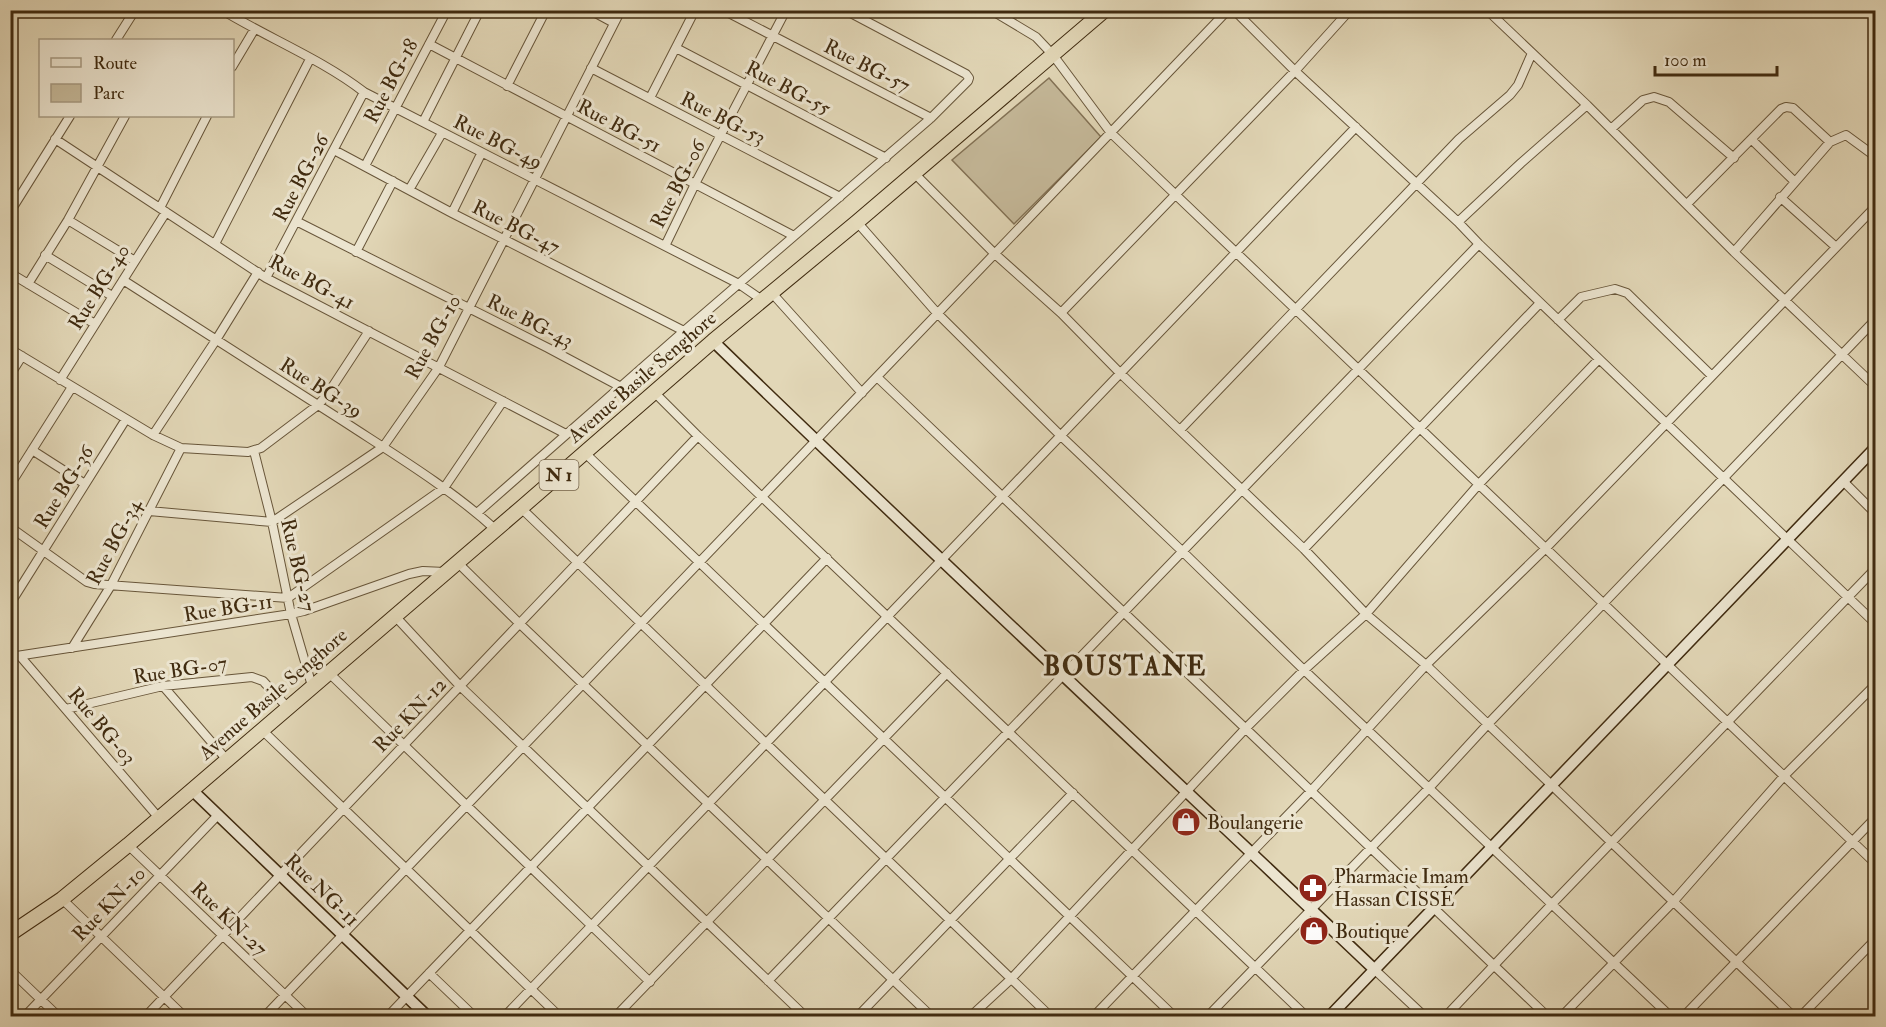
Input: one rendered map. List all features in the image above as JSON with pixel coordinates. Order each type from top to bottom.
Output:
[{"type":"highway","name":"Avenue Basile Senghore","points":[[10,934],[62,899],[128,845],[713,341],[1105,10]]},
{"type":"street","points":[[119,39],[135,10]]},
{"type":"street","name":"Rue BG-49","points":[[222,10],[254,30],[346,78],[364,92],[481,154],[766,296],[862,393]]},
{"type":"street","name":"Rue BG-18","points":[[365,166],[447,10]]},
{"type":"street","points":[[423,122],[480,10]]},
{"type":"street","points":[[507,86],[546,10]]},
{"type":"street","points":[[590,10],[614,23]]},
{"type":"street","name":"Rue BG-10","points":[[272,522],[383,447],[439,367],[621,10]]},
{"type":"street","points":[[650,98],[695,10]]},
{"type":"street","name":"Rue BG-57","points":[[723,10],[931,118]]},
{"type":"street","name":"Rue BG-06","points":[[665,246],[786,10]]},
{"type":"street","points":[[477,513],[886,158],[968,81],[966,74],[845,10]]},
{"type":"street","points":[[991,10],[1036,37],[1053,55],[1111,133],[1875,864]]},
{"type":"street","points":[[265,1017],[1228,10]]},
{"type":"street","points":[[1234,10],[1295,71],[1458,222],[1875,624]]},
{"type":"street","points":[[1061,313],[1295,71],[1350,10]]},
{"type":"street","points":[[1487,10],[1875,387]]},
{"type":"street","points":[[234,65],[254,30]]},
{"type":"street","name":"Rue BG-51","points":[[429,44],[794,236]]},
{"type":"street","name":"Rue BG-55","points":[[676,48],[886,158]]},
{"type":"street","points":[[1180,430],[1459,139],[1488,115],[1518,85],[1532,53]]},
{"type":"street","points":[[215,244],[310,59]]},
{"type":"street","name":"Rue BG-53","points":[[591,68],[840,197]]},
{"type":"street","name":"Rue BG-26","points":[[266,278],[364,92]]},
{"type":"street","points":[[1611,129],[1643,100],[1654,97],[1669,102],[1734,158]]},
{"type":"street","points":[[1458,222],[1587,105]]},
{"type":"street","points":[[1687,204],[1786,107],[1793,108],[1830,142]]},
{"type":"street","points":[[10,212],[69,117]]},
{"type":"street","points":[[28,284],[99,167],[124,117]]},
{"type":"street","name":"Rue BG-40","points":[[60,380],[135,261],[163,210],[207,117]]},
{"type":"street","points":[[505,1017],[1356,127]]},
{"type":"street","points":[[409,190],[442,132]]},
{"type":"street","points":[[1734,252],[1830,142],[1846,135],[1875,157]]},
{"type":"street","name":"Rue BG-41","points":[[55,139],[266,278],[566,434]]},
{"type":"street","points":[[1752,140],[1794,181]]},
{"type":"street","name":"Rue BG-47","points":[[334,150],[504,240],[684,331]]},
{"type":"street","points":[[452,213],[481,154]]},
{"type":"street","points":[[914,172],[995,254],[1061,313],[1120,373],[1304,549],[1366,614],[1425,665],[1792,1017]]},
{"type":"street","points":[[356,252],[393,181]]},
{"type":"street","points":[[1780,197],[1836,247]]},
{"type":"street","points":[[1094,1017],[1311,792],[1425,665],[1546,548],[1875,206]]},
{"type":"street","points":[[68,220],[135,261]]},
{"type":"street","name":"Rue BG-43","points":[[296,221],[621,387]]},
{"type":"street","points":[[856,222],[937,313],[1061,436],[1491,849],[1670,1017]]},
{"type":"street","points":[[768,981],[1479,244]]},
{"type":"street","points":[[45,255],[112,296]]},
{"type":"street","points":[[153,435],[258,272]]},
{"type":"street","points":[[10,273],[95,324]]},
{"type":"street","name":"Rue BG-39","points":[[123,280],[383,447],[444,488],[496,530]]},
{"type":"street","points":[[1558,320],[1581,297],[1619,289],[1627,293],[1712,376]]},
{"type":"street","points":[[1304,549],[1540,303]]},
{"type":"street","points":[[1208,1017],[1875,319]]},
{"type":"street","points":[[10,349],[153,435],[181,448],[254,451],[318,405],[369,331]]},
{"type":"street","points":[[713,341],[816,442],[1424,1017]]},
{"type":"street","points":[[10,375],[22,356]]},
{"type":"street","points":[[971,1017],[1011,979],[1245,729],[1304,670],[1366,614],[1479,484],[1599,359]]},
{"type":"street","points":[[877,377],[1547,1017]]},
{"type":"street","points":[[10,485],[72,387]]},
{"type":"street","points":[[654,392],[1306,1017]]},
{"type":"street","points":[[10,527],[87,582],[110,587],[288,598],[444,488],[503,401]]},
{"type":"street","name":"Rue BG-36","points":[[10,604],[126,419]]},
{"type":"street","name":"Rue KN-12","points":[[146,1017],[698,436]]},
{"type":"street","points":[[1330,1017],[1875,447]]},
{"type":"street","name":"Rue BG-34","points":[[72,648],[110,587],[181,448]]},
{"type":"street","points":[[32,450],[85,484]]},
{"type":"street","name":"Rue BG-27","points":[[254,451],[272,522],[291,614],[312,686]]},
{"type":"street","points":[[585,453],[1174,1017]]},
{"type":"street","points":[[1843,481],[1875,514]]},
{"type":"street","points":[[521,508],[1050,1017]]},
{"type":"street","points":[[149,512],[272,522]]},
{"type":"street","points":[[388,1017],[827,558]]},
{"type":"street","points":[[457,562],[931,1017]]},
{"type":"street","points":[[1446,1017],[1875,568]]},
{"type":"street","name":"Rue BG-11","points":[[10,657],[291,614],[409,574],[423,571],[446,572]]},
{"type":"street","points":[[394,615],[460,686],[805,1017]]},
{"type":"street","name":"Rue BG-03","points":[[20,656],[159,818]]},
{"type":"street","points":[[328,672],[650,982]]},
{"type":"street","points":[[616,1017],[947,673]]},
{"type":"street","name":"Rue BG-07","points":[[66,709],[163,686],[252,676],[263,681],[288,708]]},
{"type":"street","points":[[1562,1017],[1673,902],[1784,776],[1875,684]]},
{"type":"street","points":[[163,686],[227,760]]},
{"type":"street","points":[[262,730],[559,1017]]},
{"type":"street","name":"Rue NG-11","points":[[192,790],[427,1017]]},
{"type":"street","points":[[858,1017],[1073,793]]},
{"type":"street","name":"Rue KN-10","points":[[25,1017],[218,815]]},
{"type":"street","points":[[1684,1017],[1875,817]]},
{"type":"street","name":"Rue KN-27","points":[[128,845],[307,1017]]},
{"type":"street","points":[[62,899],[183,1017]]},
{"type":"street","points":[[1801,1017],[1875,939]]},
{"type":"street","points":[[10,970],[58,1017]]},
{"type":"street","points":[[429,973],[474,1017]]},
{"type":"green space","points":[[1049,78],[1101,137],[1014,224],[952,160]]},
{"type":"place","name":"Boulangerie","points":[[1186,822]]},
{"type":"place","name":"Pharmacie Imam Hassan CISSE","points":[[1313,888]]},
{"type":"place","name":"Boutique","points":[[1314,931]]},
{"type":"district","name":"BOUSTANE","points":[[1125,667]]}]
